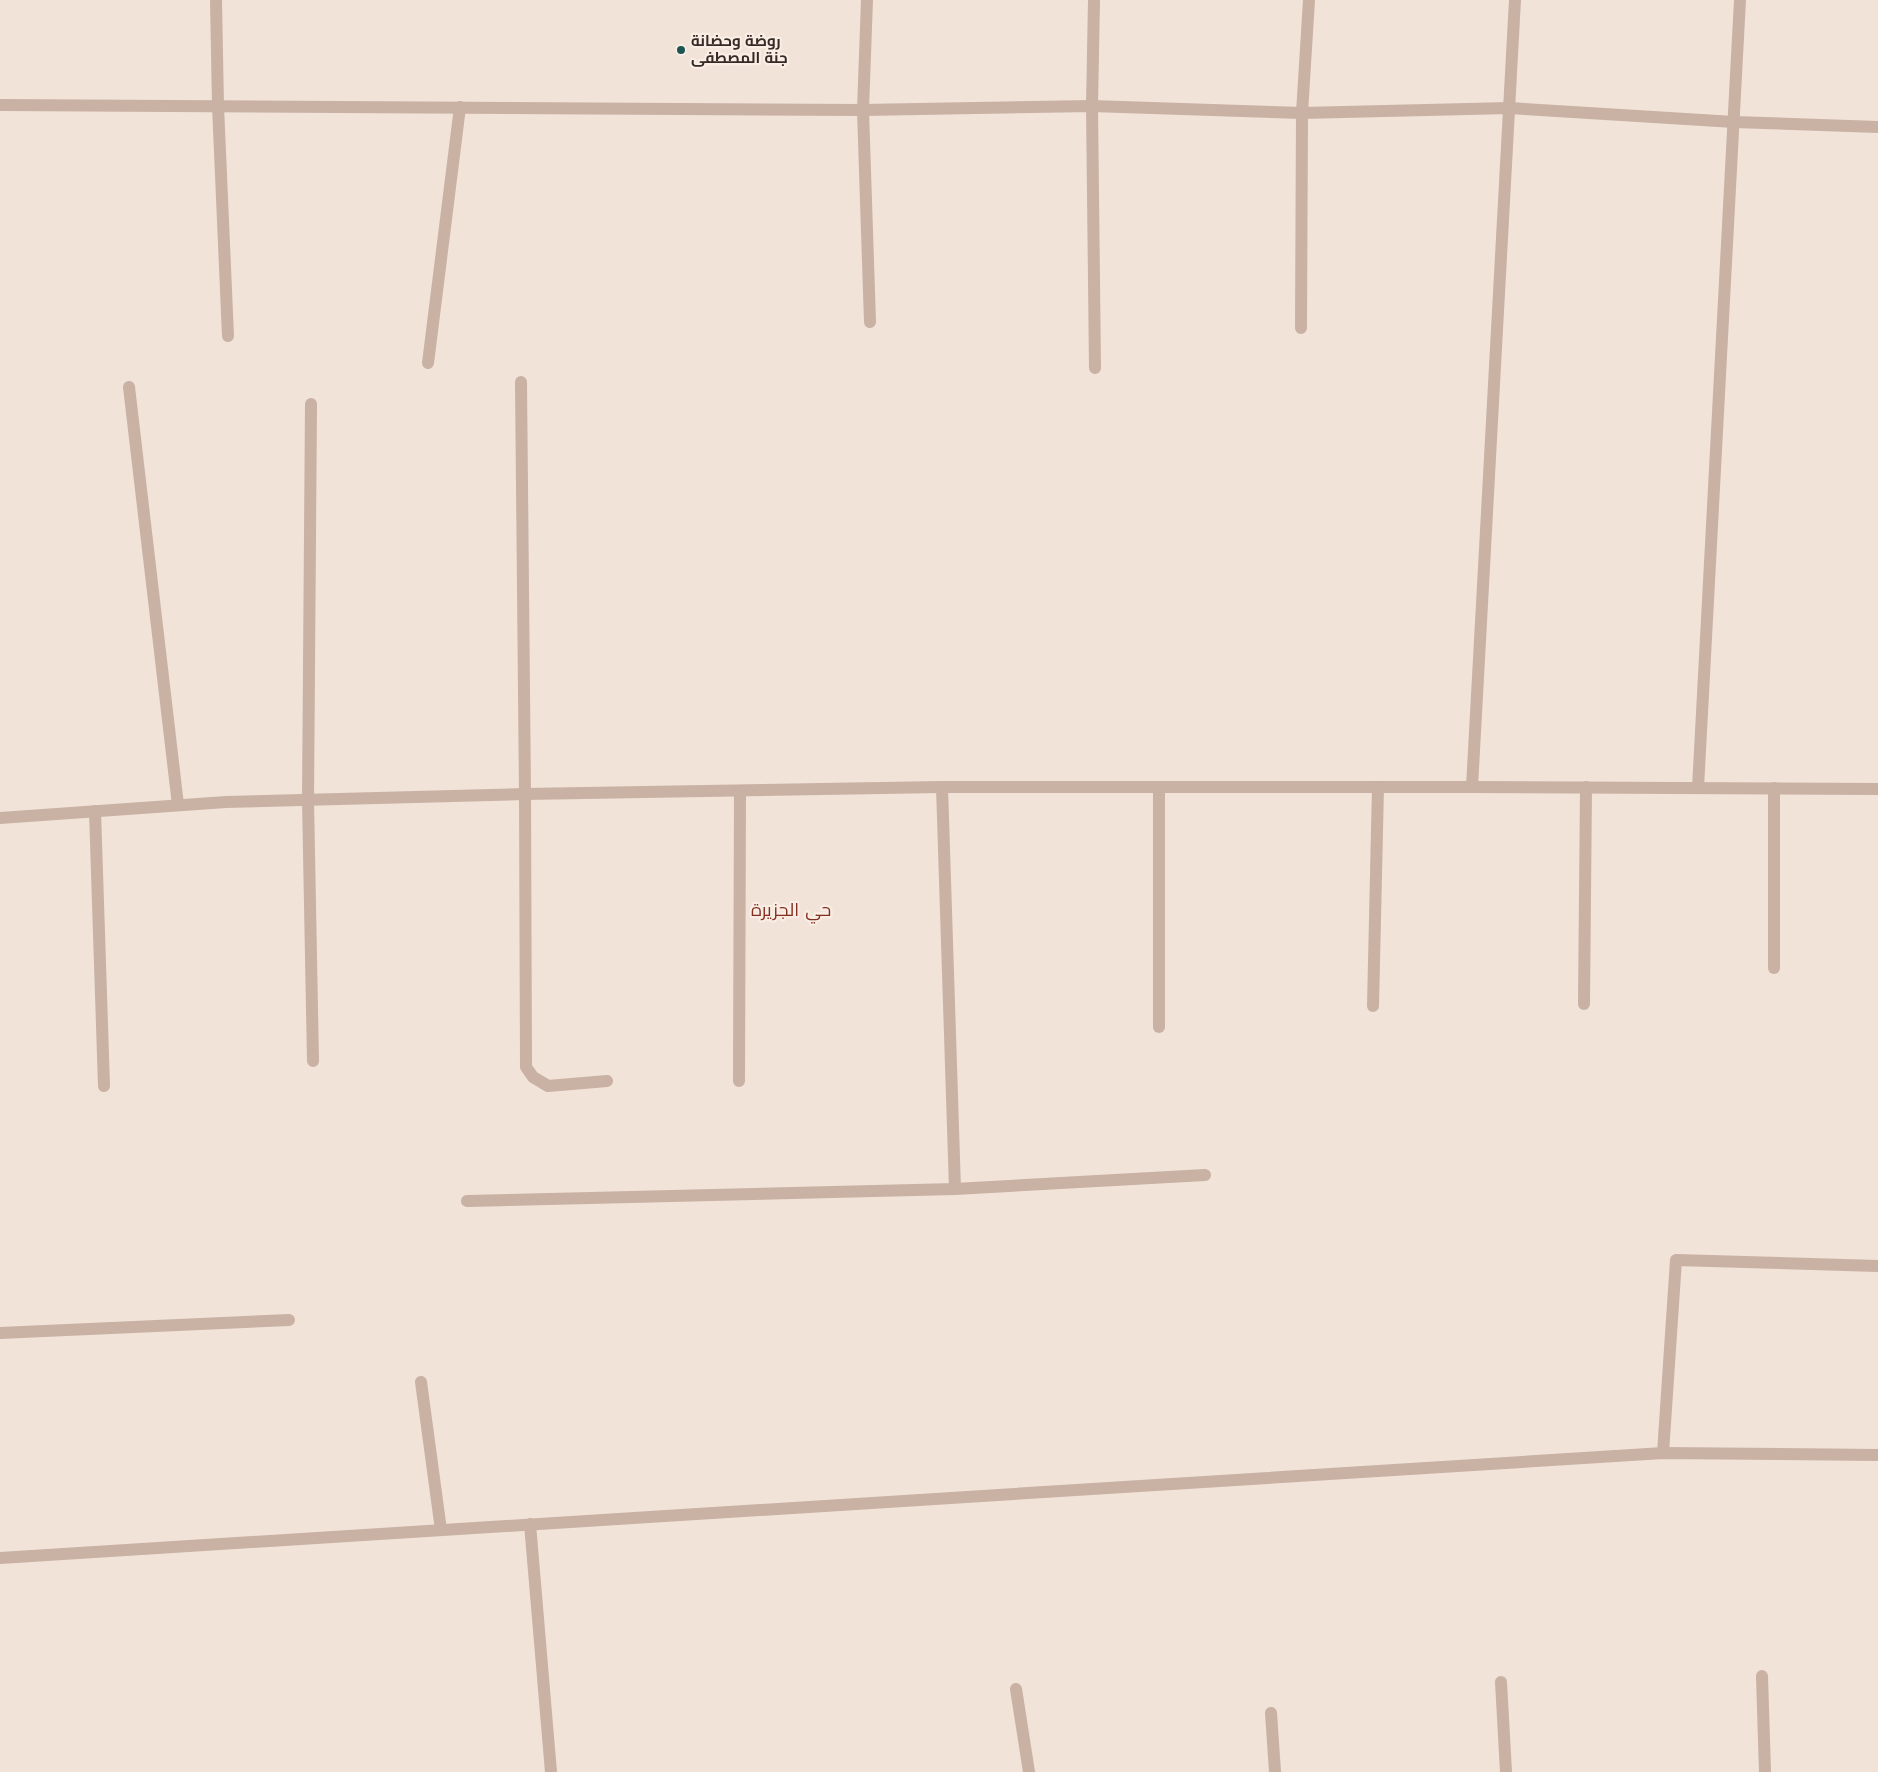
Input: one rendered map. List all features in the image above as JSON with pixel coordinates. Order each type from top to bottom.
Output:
[{"type":"street","points":[[216,0],[218,106],[228,336]]},
{"type":"street","points":[[867,0],[863,110],[870,322]]},
{"type":"street","points":[[1094,0],[1092,106],[1095,368]]},
{"type":"street","points":[[1301,328],[1302,113],[1309,0]]},
{"type":"street","points":[[1472,787],[1515,0]]},
{"type":"street","points":[[1698,788],[1740,0]]},
{"type":"street","points":[[0,105],[863,110],[1092,106],[1302,113],[1509,108],[1734,122],[1878,127]]},
{"type":"street","points":[[428,363],[460,107]]},
{"type":"street","points":[[520,382],[526,1067],[533,1077],[548,1086],[607,1081]]},
{"type":"street","points":[[129,387],[178,805]]},
{"type":"street","points":[[311,404],[308,800],[314,1061]]},
{"type":"street","points":[[942,787],[956,1189]]},
{"type":"street","points":[[0,818],[178,805],[308,800],[740,790],[942,787],[1878,789]]},
{"type":"street","points":[[1159,787],[1159,1027]]},
{"type":"street","points":[[1373,1006],[1378,787]]},
{"type":"street","points":[[1584,1004],[1586,787]]},
{"type":"street","points":[[1774,788],[1774,968]]},
{"type":"street","points":[[739,1081],[740,790]]},
{"type":"street","points":[[95,811],[104,1086]]},
{"type":"street","points":[[467,1201],[956,1189],[1205,1175]]},
{"type":"street","points":[[1663,1453],[1676,1260],[1878,1266]]},
{"type":"street","points":[[0,1333],[289,1320]]},
{"type":"street","points":[[421,1382],[441,1530]]},
{"type":"street","points":[[0,1558],[1663,1453],[1878,1455]]},
{"type":"street","points":[[530,1524],[551,1772]]},
{"type":"street","points":[[1762,1676],[1765,1772]]},
{"type":"street","points":[[1501,1682],[1506,1772]]},
{"type":"street","points":[[1016,1689],[1029,1772]]},
{"type":"street","points":[[1271,1713],[1274,1772]]},
{"type":"place","name":"روضة وحضانة جنة المصطفى","points":[[681,50]]},
{"type":"district","name":"حي الجزيرة","points":[[791,910]]}]
